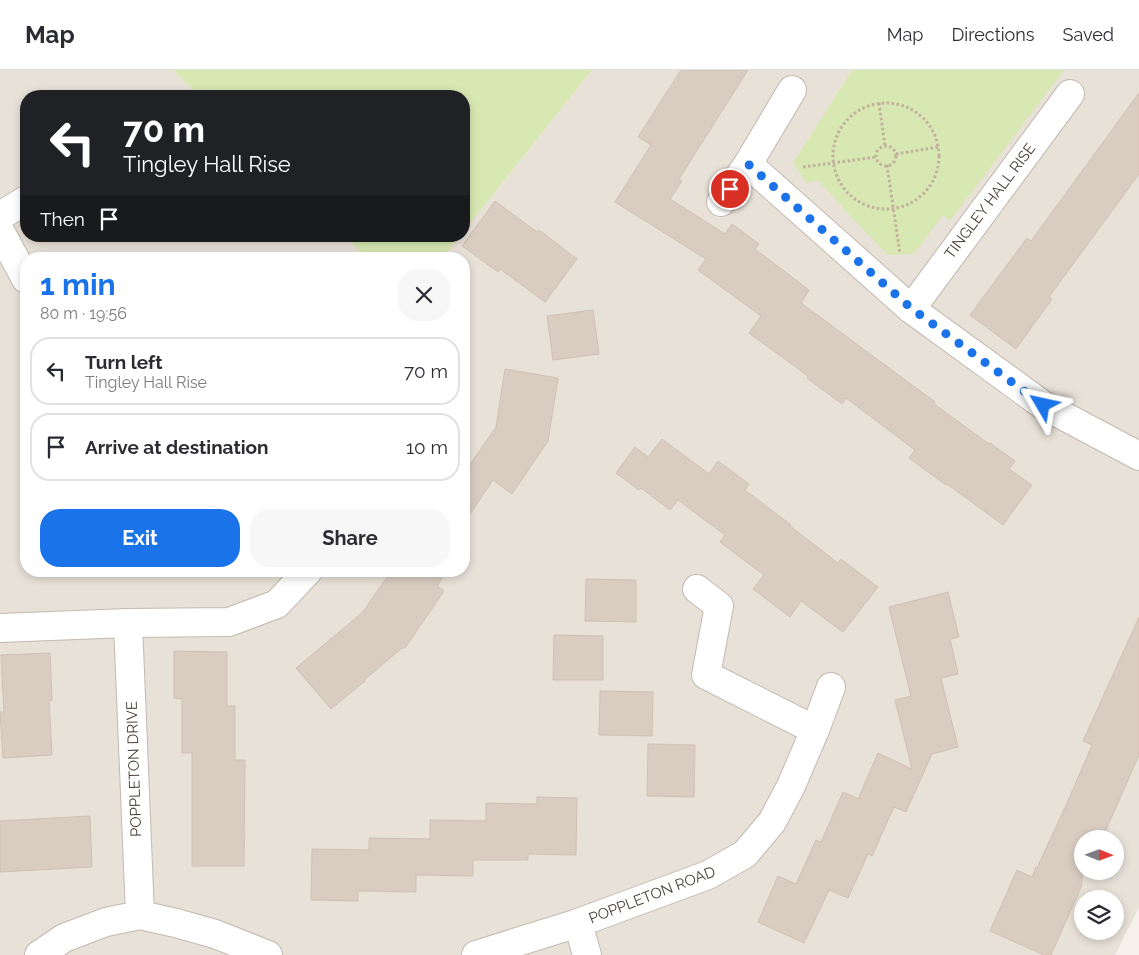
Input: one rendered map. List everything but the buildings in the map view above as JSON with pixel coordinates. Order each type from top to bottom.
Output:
[{"type":"street","points":[[720,202],[753,169],[792,90]]},
{"type":"street","name":"TINGLEY HALL RISE","points":[[909,307],[1070,94]]},
{"type":"street","points":[[753,169],[909,307],[1043,405],[1139,456]]},
{"type":"street","points":[[0,216],[20,204]]},
{"type":"street","points":[[0,231],[20,268]]},
{"type":"street","points":[[0,628],[128,623],[229,622],[277,604],[302,577]]},
{"type":"street","points":[[697,589],[719,606],[706,675],[815,730]]},
{"type":"street","name":"POPPLETON DRIVE","points":[[128,623],[140,915]]},
{"type":"street","name":"POPPLETON ROAD","points":[[476,955],[578,923],[708,875],[746,854],[772,822],[791,786],[831,687]]},
{"type":"street","points":[[39,955],[64,938],[106,922],[140,915],[215,934],[268,955]]},
{"type":"street","points":[[578,923],[587,955]]},
{"type":"path","points":[[879,103],[885,146]]},
{"type":"path","points":[[879,103],[896,104],[912,110],[926,120],[935,135],[939,152],[938,169],[931,185],[919,198],[904,206],[888,210],[871,208],[855,200],[841,187],[834,170],[832,152],[837,135],[847,120],[861,108],[879,103]]},
{"type":"path","points":[[885,146],[892,148],[896,154],[894,162],[887,166],[880,163],[876,154],[885,146]]},
{"type":"path","points":[[896,154],[938,147]]},
{"type":"path","points":[[753,169],[833,163],[877,157]]},
{"type":"path","points":[[887,166],[909,307]]},
{"type":"shaded area","points":[[0,70],[173,70],[194,90],[20,90],[20,242],[350,242],[360,252],[20,252],[20,577],[470,577],[470,252],[447,252],[455,242],[470,242],[470,223],[592,70],[1139,70],[1139,907],[1124,937],[1124,890],[1074,890],[1074,940],[1122,940],[1115,955],[0,955]]},
{"type":"green space","points":[[173,70],[592,70],[470,223],[470,90],[194,90]]},
{"type":"green space","points":[[852,70],[1064,70],[950,221],[943,215],[914,254],[888,255],[818,180],[807,183],[793,163]]},
{"type":"green space","points":[[350,242],[455,242],[447,252],[360,252]]},
{"type":"route","points":[[730,189],[748,164],[911,308],[1043,405]]}]
